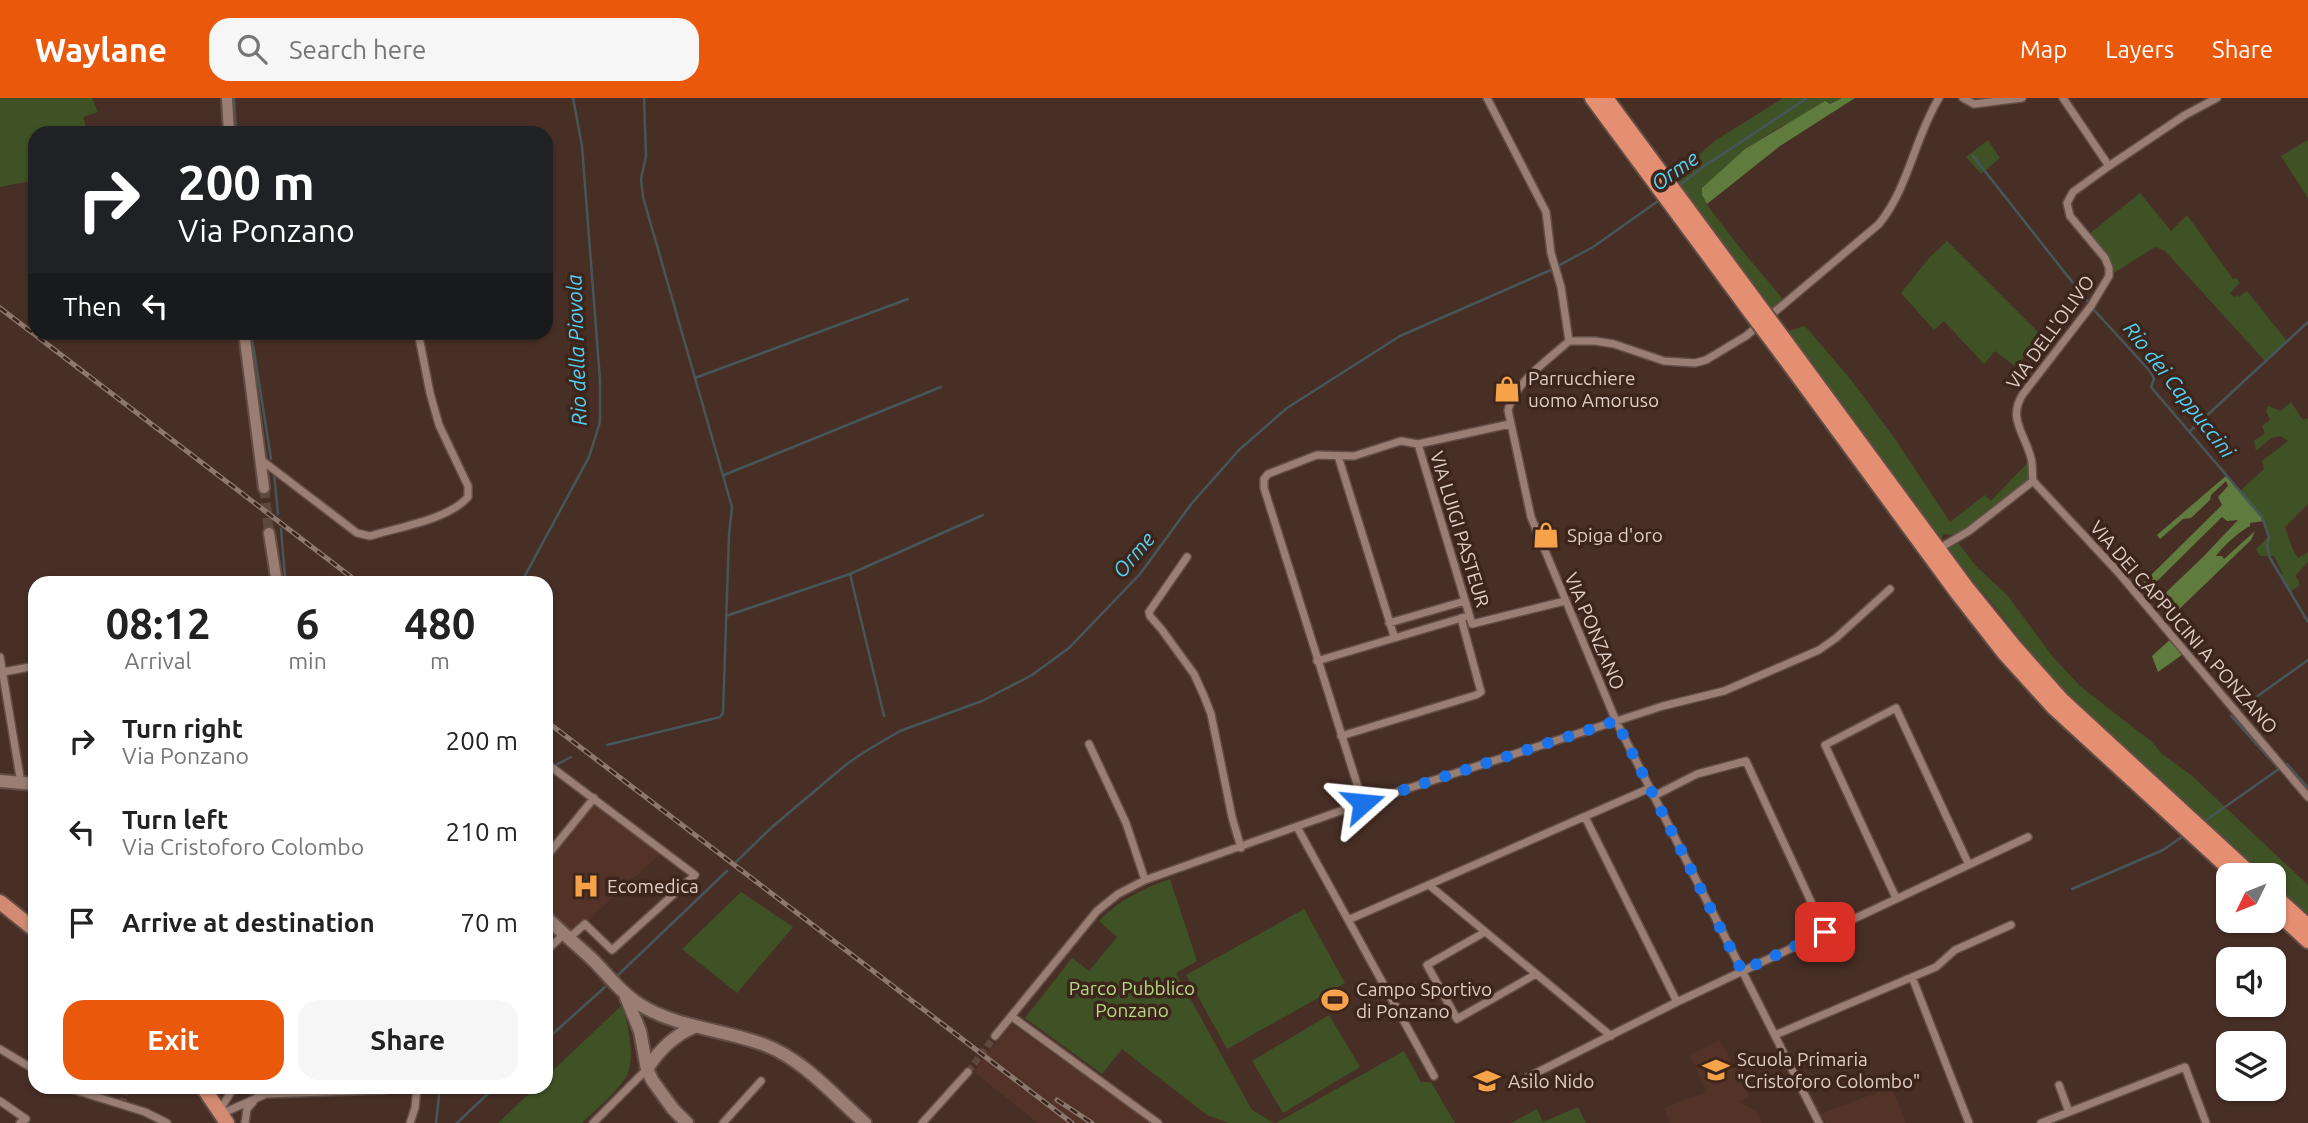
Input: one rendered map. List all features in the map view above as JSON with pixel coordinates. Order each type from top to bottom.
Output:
[{"type":"highway","points":[[1592,98],[1661,182]]},
{"type":"highway","points":[[1606,98],[1661,182],[1782,346],[1958,594],[2004,653],[2053,708],[2223,863]]},
{"type":"highway","points":[[1782,346],[2014,646],[2062,700],[2239,863]]},
{"type":"highway","points":[[2286,906],[2308,926]]},
{"type":"highway","points":[[2286,921],[2308,941]]},
{"type":"main road","points":[[0,781],[28,783]]},
{"type":"main road","points":[[0,902],[28,924]]},
{"type":"main road","points":[[553,924],[594,961],[624,994],[660,1015],[694,1027],[765,1045],[787,1056],[865,1123]]},
{"type":"main road","points":[[624,994],[640,1031],[647,1069],[657,1089],[687,1123]]},
{"type":"main road","points":[[647,1069],[675,1036],[694,1027]]},
{"type":"main road","points":[[208,1094],[222,1116]]},
{"type":"street","points":[[227,98],[229,126]]},
{"type":"street","points":[[1487,98],[1546,212],[1551,253],[1561,287],[1569,341],[1614,344],[1647,357],[1681,363],[1695,363],[1720,353],[1746,336],[1878,224],[1891,209],[1904,184],[1929,116],[1939,98]]},
{"type":"street","points":[[1963,98],[1974,104],[2022,98]]},
{"type":"street","points":[[2063,98],[2109,166],[2185,115],[2217,98]]},
{"type":"street","name":"VIA DELL'OLIVO","points":[[2033,481],[2031,459],[2020,432],[2016,408],[2023,394],[2091,306],[2109,276],[2105,258],[2070,216],[2067,203],[2073,192],[2109,166]]},
{"type":"street","points":[[245,340],[264,488]]},
{"type":"street","points":[[260,458],[363,536],[447,513],[461,505],[468,497],[468,486],[439,425],[420,340]]},
{"type":"street","name":"VIA PONZANO","points":[[1569,341],[1518,387],[1511,397],[1508,410],[1531,517],[1616,721],[1819,1123]]},
{"type":"street","points":[[1363,803],[1264,488],[1264,479],[1268,474],[1317,455],[1354,456],[1401,441],[1418,444],[1510,424]]},
{"type":"street","name":"VIA LUIGI PASTEUR","points":[[1342,736],[1482,692],[1465,617],[1465,601],[1418,444]]},
{"type":"street","points":[[1338,456],[1394,636]]},
{"type":"street","points":[[1945,545],[1969,531],[2033,481]]},
{"type":"street","name":"VIA DEI CAPPUCINI A PONZANO","points":[[2033,481],[2117,571],[2308,797]]},
{"type":"street","points":[[269,533],[276,576]]},
{"type":"street","points":[[1187,557],[1149,612],[1194,674],[1204,696],[1211,714],[1241,848]]},
{"type":"street","points":[[995,1036],[1097,911],[1118,894],[1145,880],[1363,803],[1663,706],[1724,691],[1819,650],[1890,589]]},
{"type":"street","points":[[1390,623],[1465,601]]},
{"type":"street","name":"VIA LUIGI PASTEUR","points":[[1465,617],[1472,624],[1565,601]]},
{"type":"street","points":[[1317,661],[1465,617]]},
{"type":"street","points":[[0,657],[28,783]]},
{"type":"street","points":[[3,672],[28,667]]},
{"type":"street","points":[[1896,898],[1825,745],[1896,708],[1969,865]]},
{"type":"street","points":[[1089,744],[1126,822],[1145,880]]},
{"type":"street","points":[[1654,796],[1697,774],[1746,761],[1825,932]]},
{"type":"street","points":[[553,767],[695,875],[612,950],[585,924],[553,946]]},
{"type":"street","points":[[1348,920],[1650,788]]},
{"type":"street","points":[[553,848],[594,798]]},
{"type":"street","points":[[1585,817],[1677,1002]]},
{"type":"street","points":[[1297,827],[1434,1076]]},
{"type":"street","points":[[1528,1077],[1677,1002],[2028,837]]},
{"type":"street","points":[[1429,885],[1611,1036]]},
{"type":"street","points":[[1775,1035],[1939,964],[1955,950],[2011,925]]},
{"type":"street","points":[[1485,932],[1427,965],[1457,1019],[1536,974]]},
{"type":"street","points":[[1912,976],[1969,1123]]},
{"type":"street","points":[[1011,1016],[1158,1123]]},
{"type":"street","points":[[0,1049],[28,1066]]},
{"type":"street","points":[[2041,1123],[2185,1066],[2206,1123]]},
{"type":"street","points":[[593,1123],[647,1069]]},
{"type":"street","points":[[922,1123],[968,1072]]},
{"type":"street","points":[[723,1123],[761,1081]]},
{"type":"street","points":[[2059,1085],[2070,1112]]},
{"type":"street","points":[[87,1094],[145,1112],[167,1123]]},
{"type":"street","points":[[222,1116],[231,1094]]},
{"type":"street","points":[[222,1116],[267,1094]]},
{"type":"street","points":[[245,1123],[247,1109],[267,1094]]},
{"type":"street","points":[[410,1123],[416,1094]]},
{"type":"street","points":[[0,1101],[26,1119],[20,1123]]},
{"type":"shaded area","name":"Ecomedica","points":[[594,798],[663,851],[569,938],[553,922],[553,848]]},
{"type":"shaded area","points":[[1010,1023],[1152,1123],[1038,1123],[974,1072]]},
{"type":"shaded area","name":"Scuola Primaria \"Cristoforo Colombo\"","points":[[1720,1040],[1749,1097],[1739,1102],[1756,1111],[1762,1123],[1670,1123],[1664,1108],[1706,1092],[1690,1055]]},
{"type":"shaded area","points":[[1891,1087],[1906,1123],[1826,1123],[1821,1114]]},
{"type":"green space","points":[[0,98],[92,98],[98,112],[83,117],[86,126],[28,126],[28,181],[0,187]]},
{"type":"green space","points":[[1783,98],[1842,98],[1782,126],[1745,149],[1702,195],[1740,248],[1786,303],[1773,314],[1672,178],[1716,140]]},
{"type":"green space","points":[[1842,98],[1855,98],[1780,146],[1707,204],[1702,188],[1745,149],[1825,101],[1830,104]]},
{"type":"green space","points":[[1988,140],[2000,158],[1981,174],[1966,157]]},
{"type":"green space","points":[[2308,140],[2308,198],[2281,156]]},
{"type":"green space","points":[[2140,193],[2171,231],[2187,215],[2233,279],[2236,278],[2240,283],[2230,293],[2239,297],[2247,291],[2287,341],[2265,361],[2165,251],[2155,247],[2109,276],[2109,268],[2087,236]]},
{"type":"green space","points":[[1947,241],[2044,338],[2028,360],[2024,357],[2021,360],[2025,364],[2020,370],[1995,351],[1984,364],[1944,321],[1934,330],[1901,293],[1930,257]]},
{"type":"green space","points":[[1805,326],[1852,381],[1895,439],[1950,522],[1985,495],[1991,501],[2031,459],[2033,481],[1977,525],[1965,531],[1943,534],[1941,542],[1787,333]]},
{"type":"green space","points":[[2291,402],[2303,420],[2308,418],[2308,504],[2285,527],[2298,558],[2308,552],[2308,562],[2295,576],[2299,586],[2290,592],[2274,556],[2260,556],[2256,549],[2269,536],[2262,517],[2239,492],[2264,469],[2262,461],[2288,441],[2280,436],[2271,438],[2256,451],[2254,441],[2265,433],[2262,426],[2270,420],[2266,411],[2268,406],[2281,411]]},
{"type":"green space","points":[[2227,475],[2264,521],[2250,523],[2250,526],[2227,544],[2216,556],[2222,556],[2224,559],[2255,531],[2251,540],[2172,616],[2168,615],[2164,609],[2159,609],[2157,601],[2238,520],[2227,521],[2222,517],[2148,590],[2144,582],[2222,505],[2218,497],[2228,486],[2226,481],[2191,518],[2183,519],[2160,539],[2157,535]]},
{"type":"green space","points":[[1955,539],[1976,566],[2008,596],[2053,657],[2080,686],[2191,775],[2285,863],[2248,863],[2137,762],[2057,686],[1945,545]]},
{"type":"green space","points":[[2173,637],[2186,652],[2158,672],[2152,656]]},
{"type":"green space","points":[[2286,864],[2308,885],[2308,918],[2286,898]]},
{"type":"green space","name":"Parco Pubblico Ponzano","points":[[1170,879],[1197,961],[1176,973],[1252,1110],[1274,1123],[1229,1123],[1207,1115],[1122,1049],[1102,1074],[1025,1018],[1072,958],[1089,971],[1117,937],[1099,921],[1132,896]]},
{"type":"green space","points":[[741,892],[793,927],[737,993],[682,949]]},
{"type":"green space","points":[[1304,909],[1345,983],[1227,1049],[1186,975]]},
{"type":"green space","points":[[621,1006],[630,1041],[631,1060],[627,1075],[582,1123],[498,1123],[529,1094],[553,1094],[553,1070]]},
{"type":"green space","points":[[1329,1015],[1360,1067],[1283,1113],[1252,1061]]},
{"type":"green space","points":[[1404,1051],[1421,1082],[1431,1082],[1455,1123],[1276,1123]]},
{"type":"green space","points":[[1578,1107],[1586,1123],[1511,1123],[1537,1109],[1543,1122]]},
{"type":"waterway","points":[[234,98],[236,126]]},
{"type":"waterway","name":"Rio della Piovola","points":[[525,576],[589,457],[600,422],[600,380],[582,146],[573,98]]},
{"type":"waterway","points":[[607,745],[720,717],[723,713],[732,507],[643,197],[641,179],[646,156],[644,98]]},
{"type":"waterway","name":"Orme","points":[[1677,187],[1807,98]]},
{"type":"waterway","name":"Rio dei Cappuccini","points":[[1973,156],[2088,302]]},
{"type":"waterway","name":"Orme","points":[[1558,266],[1593,247],[1661,199]]},
{"type":"waterway","name":"Orme","points":[[736,862],[772,827],[866,751],[900,731],[982,701],[1032,675],[1069,648],[1140,574],[1192,503],[1239,450],[1287,408],[1400,336],[1553,269]]},
{"type":"waterway","points":[[695,378],[908,299]]},
{"type":"waterway","name":"Rio dei Cappuccini","points":[[2094,310],[2150,371],[2154,379],[2151,387],[2262,517],[2269,537],[2267,545],[2270,558],[2308,622]]},
{"type":"waterway","points":[[2190,431],[2308,322]]},
{"type":"waterway","points":[[252,340],[271,459]]},
{"type":"waterway","points":[[724,475],[941,387]]},
{"type":"waterway","points":[[274,473],[278,514]]},
{"type":"waterway","points":[[726,616],[850,574],[983,515]]},
{"type":"waterway","points":[[281,529],[285,576]]},
{"type":"waterway","points":[[850,574],[884,716]]},
{"type":"waterway","points":[[2241,708],[2308,660]]},
{"type":"waterway","points":[[2231,716],[2279,769]]},
{"type":"waterway","points":[[553,766],[571,757]]},
{"type":"waterway","points":[[2287,764],[2308,788]]},
{"type":"waterway","points":[[2202,823],[2279,769]]},
{"type":"waterway","points":[[2072,889],[2163,850],[2185,835]]},
{"type":"waterway","name":"Orme","points":[[617,976],[727,871]]},
{"type":"waterway","name":"Orme","points":[[553,1034],[605,987]]},
{"type":"waterway","name":"Rio della Piovola","points":[[436,1123],[439,1094]]},
{"type":"waterway","name":"Orme","points":[[457,1123],[488,1094]]},
{"type":"tunnel","points":[[264,488],[269,533]]},
{"type":"tunnel","points":[[968,1072],[995,1036]]},
{"type":"tunnel","points":[[122,1105],[125,1094]]},
{"type":"railway","points":[[0,308],[28,329]]},
{"type":"railway","points":[[42,340],[350,576]]},
{"type":"railway","points":[[553,726],[1072,1123]]},
{"type":"railway","points":[[1057,1100],[1092,1123]]},
{"type":"place","name":"Parrucchiere uomo Amoruso","points":[[1507,389]]},
{"type":"place","name":"Spiga d'oro","points":[[1546,535]]},
{"type":"place","name":"Ecomedica","points":[[586,886]]},
{"type":"place","name":"Campo Sportivo di Ponzano","points":[[1335,1000]]},
{"type":"place","name":"Scuola Primaria \"Cristoforo Colombo\"","points":[[1716,1070]]},
{"type":"place","name":"Asilo Nido","points":[[1487,1081]]},
{"type":"route","points":[[1363,803],[1616,721],[1742,971],[1825,932]]}]
